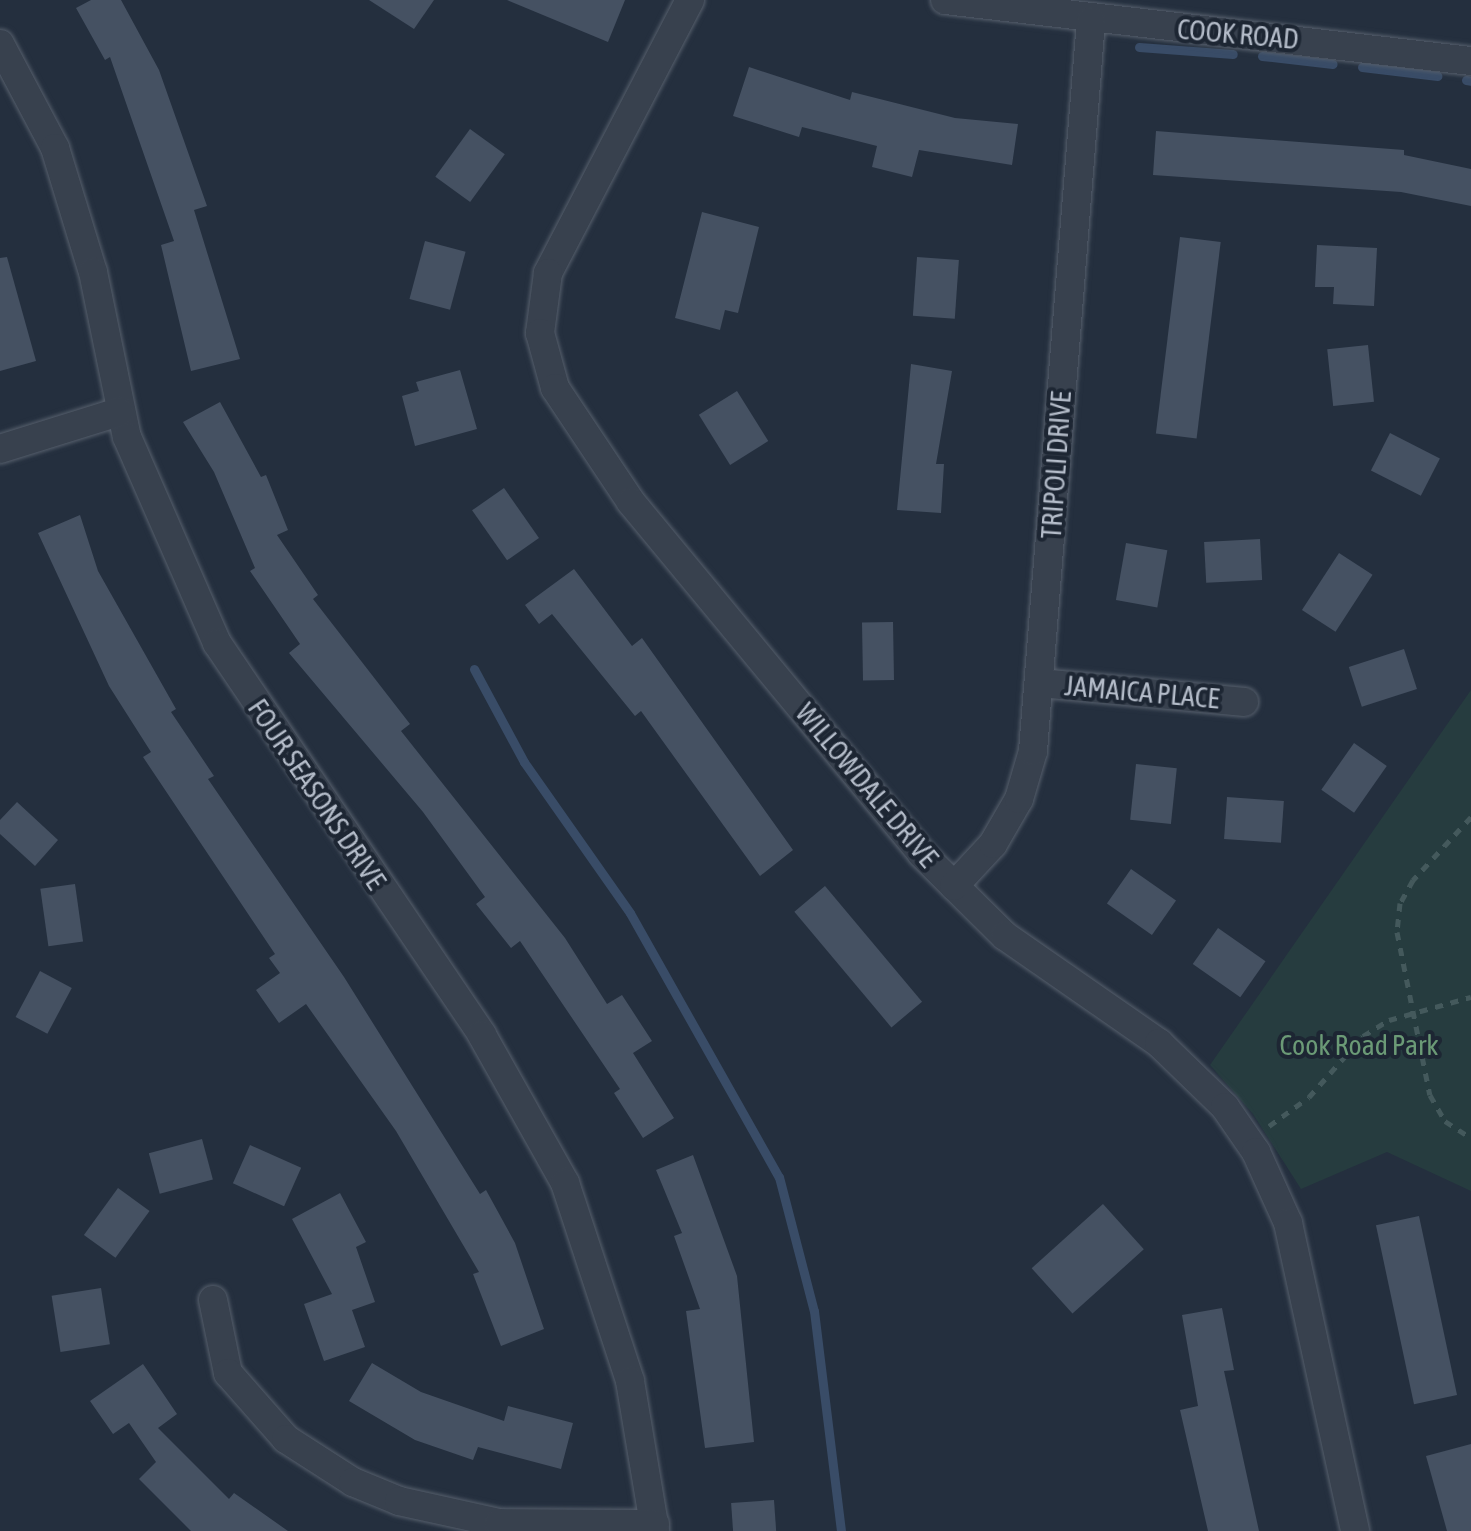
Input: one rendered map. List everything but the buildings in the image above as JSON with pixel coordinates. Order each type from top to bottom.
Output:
[{"type":"street","name":"WILLOWDALE DRIVE","points":[[690,0],[559,242],[542,301],[544,355],[577,428],[631,502],[954,886],[1044,966],[1198,1075],[1248,1140],[1288,1223],[1355,1531]]},
{"type":"street","name":"COOK ROAD","points":[[945,0],[1091,21],[1471,61]]},
{"type":"street","name":"TRIPOLI DRIVE","points":[[954,886],[993,844],[1019,799],[1040,683],[1091,21]]},
{"type":"street","name":"FOUR SEASONS DRIVE","points":[[0,44],[31,94],[76,208],[119,412],[217,643],[482,1034],[565,1184],[630,1381],[655,1527]]},
{"type":"street","points":[[0,449],[119,412]]},
{"type":"street","name":"JAMAICA PLACE","points":[[1040,683],[1244,702]]},
{"type":"street","points":[[214,1300],[228,1373],[286,1439],[353,1482],[399,1501],[499,1524],[655,1527]]},
{"type":"path","points":[[1471,817],[1432,855],[1400,903],[1398,932],[1430,1095],[1445,1121],[1471,1138]]},
{"type":"path","points":[[1248,1140],[1309,1097],[1363,1036],[1389,1020],[1413,1018],[1471,997]]},
{"type":"green space","name":"Cook Road Park","points":[[1471,690],[1471,1191],[1387,1152],[1301,1189],[1253,1114],[1210,1065]]},
{"type":"waterway","points":[[1139,47],[1233,54]]},
{"type":"waterway","points":[[1262,56],[1333,64]]},
{"type":"waterway","points":[[1362,67],[1437,76]]},
{"type":"waterway","points":[[1466,80],[1471,81]]},
{"type":"waterway","points":[[474,669],[524,762],[630,913],[779,1177],[814,1311],[841,1531]]}]
